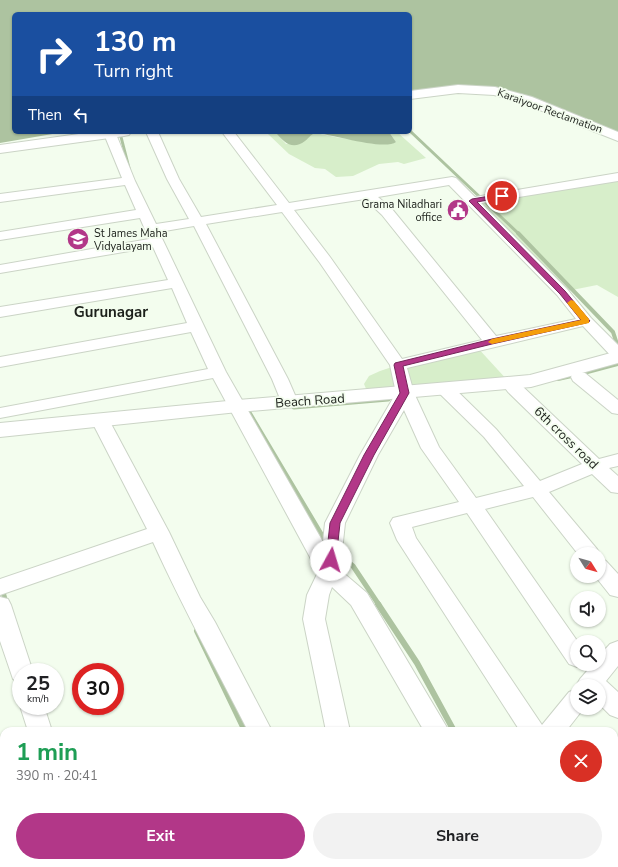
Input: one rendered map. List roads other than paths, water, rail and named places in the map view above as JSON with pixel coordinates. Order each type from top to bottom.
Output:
[{"type":"main road","name":"Karaiyoor Reclamation","points":[[412,95],[458,89],[500,91],[527,100],[618,137]]},
{"type":"main road","points":[[0,149],[110,134]]},
{"type":"main road","name":"Beach Road","points":[[0,430],[238,406],[405,393],[531,381],[575,374],[618,358]]},
{"type":"street","points":[[117,134],[129,181],[218,372],[329,572],[350,590],[362,604],[436,727]]},
{"type":"street","points":[[153,134],[160,151],[280,379],[290,402]]},
{"type":"street","points":[[230,134],[325,260],[398,365],[405,393],[430,448],[570,648]]},
{"type":"street","points":[[472,201],[618,177]]},
{"type":"street","points":[[0,198],[129,181]]},
{"type":"street","points":[[152,229],[452,181],[562,292],[586,321],[618,354]]},
{"type":"street","points":[[369,195],[387,212],[492,342]]},
{"type":"street","points":[[0,236],[145,213]]},
{"type":"street","points":[[0,269],[158,242]]},
{"type":"street","points":[[0,312],[176,283]]},
{"type":"street","points":[[398,365],[586,321]]},
{"type":"street","points":[[0,362],[196,326]]},
{"type":"street","points":[[0,413],[218,372]]},
{"type":"street","points":[[575,374],[618,409]]},
{"type":"street","name":"6th cross road","points":[[514,388],[618,487]]},
{"type":"street","points":[[445,389],[490,433],[584,547]]},
{"type":"street","points":[[337,727],[314,619],[318,595],[329,572],[335,523],[369,455],[405,393]]},
{"type":"street","points":[[100,420],[159,532],[190,598],[258,727]]},
{"type":"street","points":[[530,727],[408,540],[400,522],[472,507],[536,490],[595,466],[618,460]]},
{"type":"street","points":[[0,587],[159,532]]},
{"type":"street","points":[[606,574],[618,589]]},
{"type":"street","points":[[0,605],[18,663]]},
{"type":"street","points":[[593,679],[618,650]]},
{"type":"street","points":[[606,696],[618,708]]},
{"type":"street","points":[[555,727],[570,708]]},
{"type":"street","points":[[35,715],[39,727]]},
{"type":"waterway","points":[[412,133],[519,234]]},
{"type":"waterway","points":[[120,134],[129,168]]},
{"type":"waterway","points":[[519,234],[613,332],[618,347]]},
{"type":"waterway","points":[[580,374],[618,364]]},
{"type":"waterway","points":[[558,379],[576,375]]},
{"type":"waterway","points":[[294,407],[388,399]]},
{"type":"waterway","points":[[245,406],[327,544]]},
{"type":"waterway","points":[[337,553],[353,566],[379,605]]},
{"type":"waterway","points":[[0,581],[6,603]]},
{"type":"waterway","points":[[378,604],[417,663],[452,727]]},
{"type":"waterway","points":[[197,631],[243,727]]},
{"type":"place","name":"Grama Niladhari office","points":[[458,210]]},
{"type":"place","name":"St James Maha Vidyalayam","points":[[78,239]]},
{"type":"district","name":"Gurunagar","points":[[111,312]]}]
